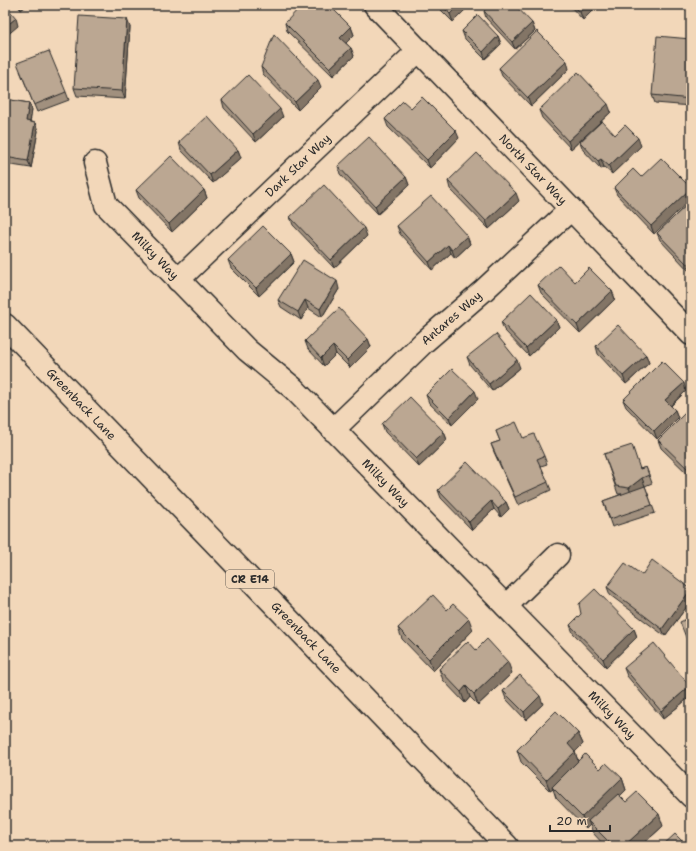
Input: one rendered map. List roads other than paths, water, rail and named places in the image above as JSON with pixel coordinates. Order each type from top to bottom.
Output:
[{"type":"street","name":"North Star Way","points":[[375,5],[691,334]]},
{"type":"street","name":"Dark Star Way","points":[[178,280],[419,50]]},
{"type":"street","name":"Milky Way","points":[[95,163],[106,205],[247,350],[293,388],[690,795]]},
{"type":"street","name":"Antares Way","points":[[333,430],[424,342],[484,290],[571,209]]},
{"type":"street","name":"Greenback Lane","points":[[5,324],[507,846]]},
{"type":"street","points":[[506,606],[558,555]]}]
